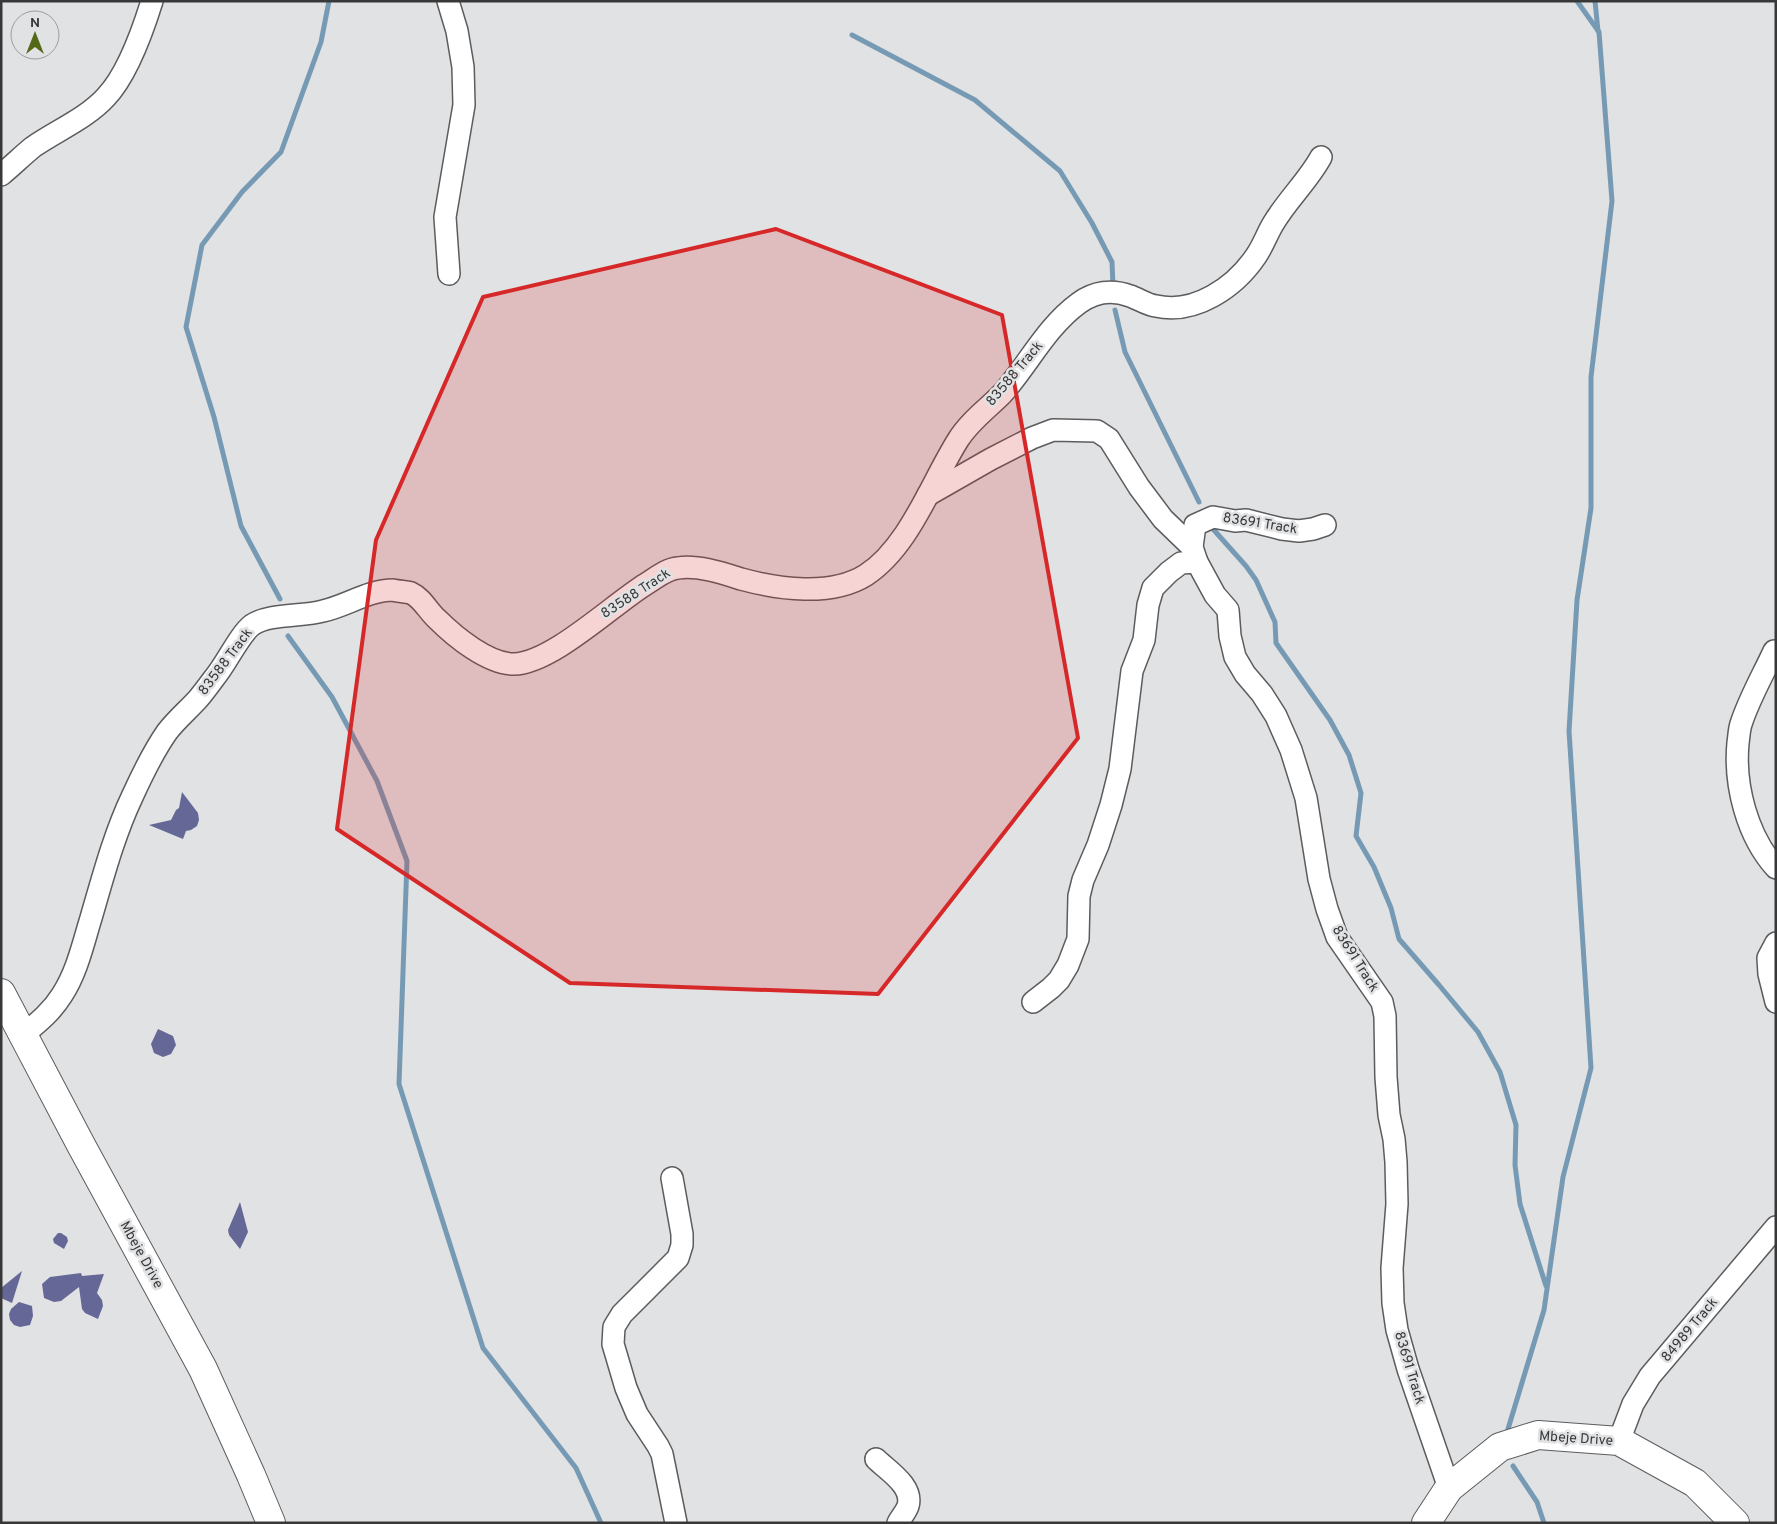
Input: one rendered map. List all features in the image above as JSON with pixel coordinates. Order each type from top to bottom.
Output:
[{"type":"street","points":[[1,175],[32,148],[105,99],[123,73],[145,23],[152,1]]},
{"type":"street","points":[[448,1],[457,31],[464,67],[464,105],[445,216],[449,274]]},
{"type":"street","name":"83588 Track","points":[[24,1034],[44,1019],[64,993],[79,959],[109,857],[130,801],[155,750],[170,728],[197,700],[220,671],[242,635],[252,626],[267,618],[299,616],[325,611],[381,591],[397,590],[416,597],[434,617],[460,639],[477,650],[498,662],[516,664],[535,660],[553,651],[636,591],[673,569],[682,567],[717,572],[790,589],[826,588],[861,578],[879,565],[894,549],[964,432],[1002,393],[1027,359],[1062,319],[1078,304],[1094,294],[1110,291],[1125,294],[1154,306],[1173,308],[1193,305],[1210,298],[1247,269],[1260,252],[1272,225],[1298,190],[1312,175],[1321,157]]},
{"type":"street","points":[[927,496],[991,459],[1046,432],[1067,429],[1097,431],[1109,439],[1163,519],[1195,555],[1169,572],[1153,588],[1148,606],[1144,640],[1132,671],[1120,769],[1111,805],[1098,845],[1083,880],[1079,896],[1078,939],[1068,966],[1059,980],[1034,1002]]},
{"type":"street","name":"83691 Track","points":[[1325,525],[1299,531],[1246,520],[1213,517],[1195,525],[1195,555],[1215,595],[1228,610],[1230,636],[1235,656],[1245,674],[1262,694],[1276,716],[1291,750],[1306,798],[1319,878],[1326,908],[1338,937],[1382,1002],[1385,1016],[1388,1096],[1396,1162],[1397,1204],[1392,1268],[1393,1303],[1397,1330],[1408,1369],[1449,1488]]},
{"type":"street","points":[[1774,651],[1740,725],[1737,754],[1738,779],[1749,821],[1755,838],[1776,868]]},
{"type":"street","points":[[1776,943],[1768,958],[1769,974],[1776,1002]]},
{"type":"street","name":"Mbeje Drive","points":[[1,992],[81,1146],[203,1369],[252,1474],[271,1523]]},
{"type":"street","points":[[672,1178],[682,1234],[682,1245],[678,1258],[622,1314],[614,1327],[613,1344],[626,1388],[637,1414],[662,1454],[676,1523]]},
{"type":"street","name":"84989 Track","points":[[1619,1441],[1633,1404],[1650,1376],[1776,1227]]},
{"type":"street","name":"Mbeje Drive","points":[[1426,1523],[1449,1488],[1500,1447],[1538,1434],[1619,1441],[1695,1483],[1735,1523]]},
{"type":"street","points":[[876,1459],[905,1487],[909,1494],[908,1506],[898,1523]]},
{"type":"highlighted area","points":[[776,229],[1002,315],[1078,738],[878,994],[570,983],[337,829],[376,540],[483,297]]},
{"type":"building","points":[[182,792],[198,813],[199,820],[197,826],[186,831],[183,839],[149,825],[171,820],[179,808]]},
{"type":"building","points":[[158,1029],[173,1036],[176,1045],[171,1054],[163,1057],[154,1053],[151,1044]]},
{"type":"building","points":[[240,1202],[248,1232],[240,1249],[229,1235],[228,1230]]},
{"type":"building","points":[[58,1233],[67,1237],[68,1241],[64,1249],[54,1243],[53,1239]]},
{"type":"building","points":[[22,1271],[12,1303],[1,1298],[1,1288]]},
{"type":"building","points":[[81,1273],[82,1276],[104,1274],[97,1293],[102,1300],[103,1306],[98,1319],[85,1313],[82,1309],[79,1287],[61,1301],[54,1302],[44,1298],[42,1284],[50,1277]]},
{"type":"building","points":[[19,1302],[32,1306],[33,1316],[30,1325],[20,1327],[14,1325],[10,1320],[9,1314],[11,1309]]},
{"type":"waterway","points":[[280,599],[241,526],[214,417],[186,327],[202,245],[242,192],[281,152],[321,42],[329,1]]},
{"type":"waterway","points":[[1508,1429],[1544,1310],[1563,1177],[1591,1068],[1569,731],[1577,600],[1591,508],[1591,377],[1612,201],[1599,32],[1577,1]]},
{"type":"waterway","points":[[1595,1],[1598,31]]},
{"type":"waterway","points":[[852,35],[975,100],[1060,171],[1092,223],[1112,262],[1113,286]]},
{"type":"waterway","points":[[1115,310],[1125,352],[1199,502]]},
{"type":"waterway","points":[[1213,529],[1256,580],[1275,622],[1276,643],[1330,720],[1349,755],[1361,793],[1356,836],[1374,867],[1391,908],[1399,939],[1478,1032],[1500,1072],[1516,1125],[1515,1165],[1520,1204],[1546,1286]]},
{"type":"waterway","points":[[288,636],[332,697],[377,781],[407,861],[399,1084],[483,1348],[576,1468],[601,1523]]},
{"type":"waterway","points":[[1513,1466],[1537,1502],[1544,1523]]}]
